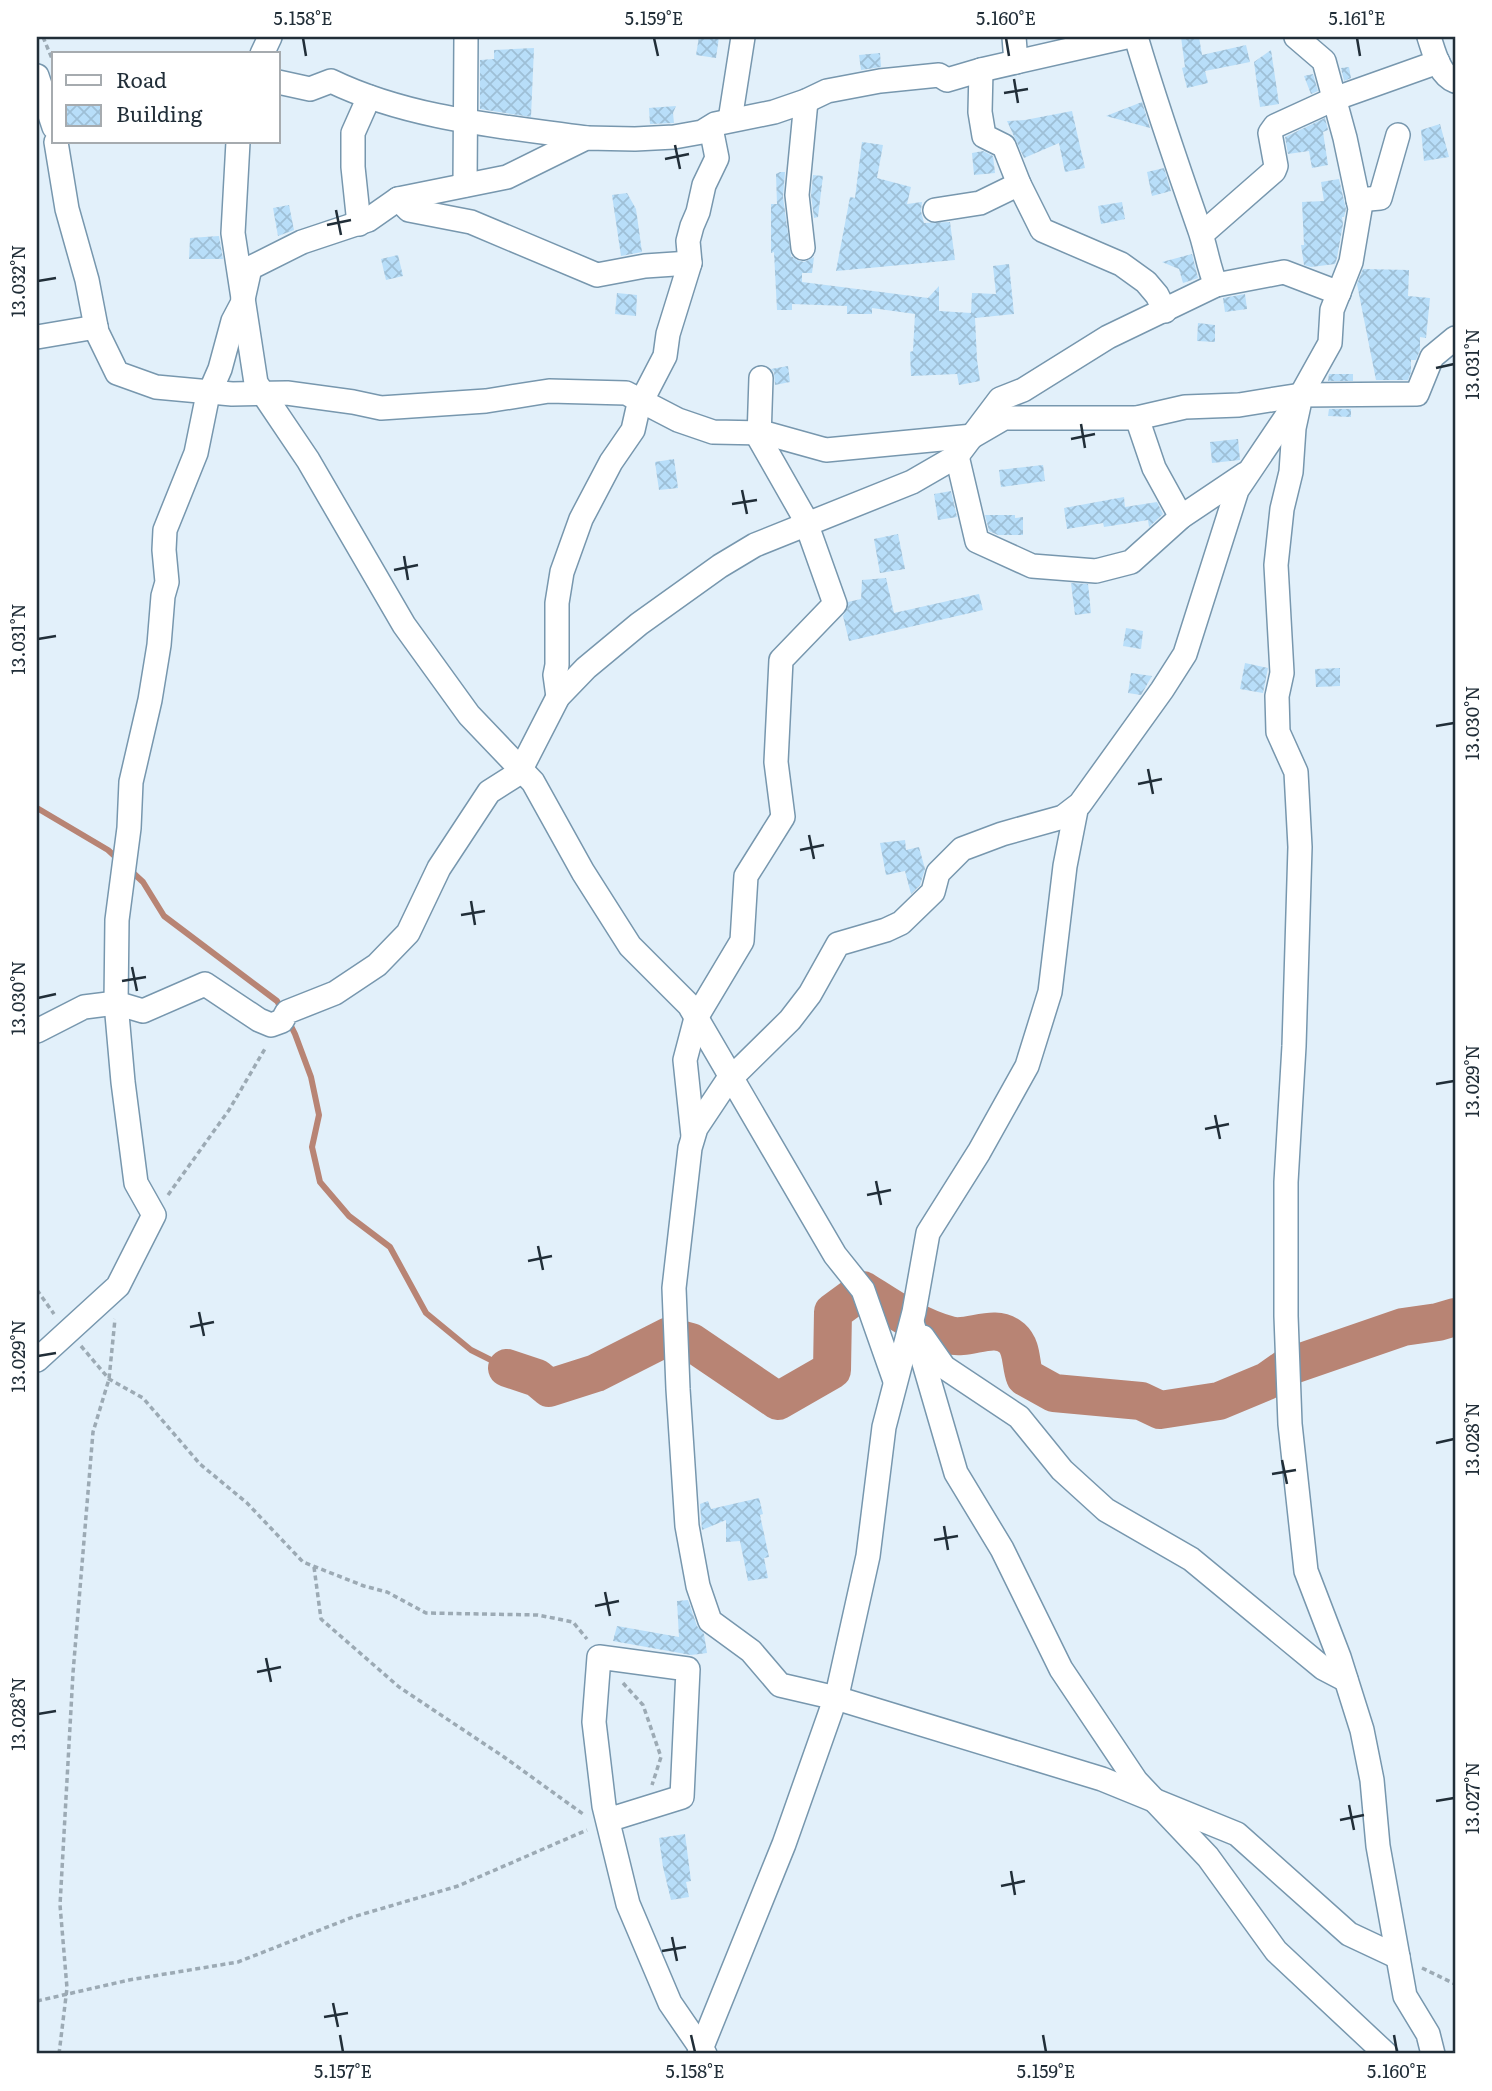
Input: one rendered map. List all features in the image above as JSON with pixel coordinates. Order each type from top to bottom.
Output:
[{"type":"street","points":[[465,185],[466,37]]},
{"type":"street","points":[[558,697],[555,675],[557,603],[562,572],[581,519],[611,462],[633,430],[636,414],[664,356],[690,263],[688,241],[704,185],[717,158],[721,124],[743,37]]},
{"type":"street","points":[[1013,37],[1016,62]]},
{"type":"street","points":[[280,82],[310,89],[331,81],[369,97],[466,121],[586,138],[674,137],[774,112],[807,102],[827,91],[880,81],[939,75],[947,80],[1126,37]]},
{"type":"street","points":[[1136,37],[1160,118],[1202,234],[1216,285]]},
{"type":"street","points":[[1429,37],[1446,72],[1455,101]]},
{"type":"street","points":[[702,2052],[784,1844],[836,1698],[868,1556],[884,1427],[912,1320],[928,1233],[979,1152],[1027,1066],[1050,992],[1065,866],[1076,810],[1185,654],[1237,490],[1301,395],[1330,343],[1331,317],[1351,262],[1360,209],[1345,138],[1324,61],[1300,39]]},
{"type":"street","points":[[981,70],[980,112],[984,136],[1004,146],[1018,184],[1042,230],[1121,264],[1146,282],[1165,311]]},
{"type":"street","points":[[1202,234],[1274,171],[1276,166],[1270,133],[1275,125],[1334,99],[1446,72]]},
{"type":"street","points":[[37,76],[52,121]]},
{"type":"street","points":[[359,224],[353,167],[353,133],[369,97]]},
{"type":"street","points":[[803,248],[797,195],[807,102]]},
{"type":"street","points":[[1358,200],[1380,198],[1398,135]]},
{"type":"street","points":[[37,1360],[118,1286],[154,1214],[136,1183],[116,1003],[117,920],[129,828],[131,782],[150,700],[159,645],[163,596],[167,582],[165,530],[196,453],[209,392],[220,369],[233,321],[242,304],[250,268],[302,242],[359,224],[398,199],[507,177],[586,138]]},
{"type":"street","points":[[56,144],[67,209],[87,280],[96,327],[117,373],[156,387],[209,392],[287,393],[381,408],[486,401],[549,391],[626,393],[678,420],[713,432],[759,433],[826,450],[973,436],[1004,418],[1137,418],[1185,407],[1239,405],[1301,395],[1418,394],[1432,356],[1455,338]]},
{"type":"street","points":[[238,144],[233,233],[256,383],[308,460],[404,625],[469,715],[533,782],[583,872],[630,946],[689,1005],[835,1255],[863,1290],[895,1381]]},
{"type":"street","points":[[935,210],[980,203],[1018,184]]},
{"type":"street","points":[[398,199],[410,210],[471,222],[597,275],[645,266],[690,263]]},
{"type":"street","points":[[37,1031],[84,1007],[116,1003],[143,1011],[205,984],[271,1025],[282,1021],[287,1012],[335,993],[377,965],[408,933],[439,868],[489,792],[522,770],[558,697],[586,668],[639,624],[720,566],[755,545],[912,482],[957,456],[1000,399],[1023,390],[1108,337],[1216,285],[1284,272],[1339,293]]},
{"type":"street","points":[[37,337],[96,327]]},
{"type":"street","points":[[761,378],[759,438],[807,525],[835,604],[781,660],[776,762],[783,817],[746,876],[742,942],[696,1018],[685,1060],[693,1136],[674,1288],[687,1526],[698,1586],[710,1621],[751,1651],[780,1685],[836,1698],[1102,1779],[1237,1834],[1349,1934],[1398,1957]]},
{"type":"street","points":[[1301,395],[1294,429],[1291,472],[1282,509],[1276,565],[1282,673],[1277,696],[1278,732],[1296,772],[1300,847],[1294,1046],[1286,1182],[1287,1379],[1290,1424],[1306,1571],[1362,1730],[1372,1780],[1378,1846],[1405,1996],[1428,2034],[1433,2054]]},
{"type":"street","points":[[1137,418],[1153,468],[1181,517]]},
{"type":"street","points":[[957,456],[977,541],[1032,566],[1096,571],[1131,562],[1181,517],[1248,473]]},
{"type":"street","points":[[693,1136],[731,1078],[797,1011],[810,994],[838,944],[901,923],[933,892],[938,873],[962,849],[1002,834],[1063,817],[1076,810]]},
{"type":"street","points":[[912,1320],[944,1367],[1019,1417],[1062,1470],[1106,1510],[1191,1559],[1323,1668],[1346,1680]]},
{"type":"street","points":[[912,1320],[956,1473],[1002,1549],[1061,1669],[1136,1781],[1208,1857],[1276,1951],[1386,2054]]},
{"type":"street","points":[[603,1823],[682,1797],[688,1669],[599,1657],[594,1722],[603,1823],[628,1904],[670,2003],[702,2052]]},
{"type":"path","points":[[43,37],[52,59]]},
{"type":"path","points":[[154,1214],[229,1110],[282,1021]]},
{"type":"path","points":[[59,2054],[66,1994],[60,1905],[73,1672],[93,1432],[109,1379],[118,1286]]},
{"type":"path","points":[[109,1379],[144,1398],[200,1464],[247,1503],[303,1562],[387,1592],[426,1613],[532,1615],[573,1622],[599,1657],[643,1705],[661,1757],[648,1795]]},
{"type":"path","points":[[314,1567],[321,1619],[399,1687],[603,1823]]},
{"type":"path","points":[[37,2001],[129,1980],[238,1962],[353,1917],[458,1886],[603,1823]]},
{"type":"path","points":[[1398,1957],[1455,1984]]},
{"type":"building","points":[[699,37],[719,37],[716,58],[696,55]]},
{"type":"building","points":[[1181,37],[1199,37],[1202,55],[1246,45],[1250,62],[1205,71],[1208,83],[1187,88],[1182,68],[1185,67]]},
{"type":"building","points":[[534,48],[531,117],[480,109],[480,60],[494,59],[494,50]]},
{"type":"building","points":[[1271,50],[1279,104],[1260,107],[1254,62]]},
{"type":"building","points":[[880,53],[881,67],[861,70],[859,55]]},
{"type":"building","points":[[1349,67],[1351,78],[1344,81],[1341,68]]},
{"type":"building","points":[[1313,74],[1318,91],[1311,94],[1304,76]]},
{"type":"building","points":[[1142,102],[1150,128],[1106,116]]},
{"type":"building","points":[[676,106],[673,113],[674,123],[650,124],[649,108]]},
{"type":"building","points":[[1072,111],[1085,168],[1065,172],[1059,143],[1024,158],[1007,121]]},
{"type":"building","points":[[1325,118],[1328,130],[1323,132],[1328,165],[1312,168],[1309,151],[1288,154],[1285,137]]},
{"type":"building","points":[[1440,124],[1449,157],[1424,161],[1421,130]]},
{"type":"building","points":[[862,142],[883,145],[877,178],[911,187],[907,204],[922,202],[924,223],[950,222],[955,260],[836,271],[850,197],[855,198]]},
{"type":"building","points":[[983,151],[993,156],[995,173],[974,175],[972,153]]},
{"type":"building","points":[[1164,168],[1171,191],[1152,196],[1147,172]]},
{"type":"building","points":[[785,172],[783,197],[791,256],[804,262],[814,257],[812,273],[802,273],[802,282],[928,298],[939,286],[939,311],[971,313],[972,293],[996,294],[993,266],[1009,264],[1014,314],[975,318],[980,381],[959,385],[957,374],[911,376],[910,352],[913,351],[915,314],[872,308],[872,314],[847,314],[847,306],[792,304],[792,310],[777,310],[774,252],[771,253],[771,204],[777,204],[776,174]]},
{"type":"building","points":[[813,175],[823,176],[818,217],[814,218],[811,195]]},
{"type":"building","points":[[1339,179],[1346,209],[1342,217],[1335,264],[1311,267],[1304,265],[1301,245],[1304,245],[1302,202],[1324,201],[1321,182]]},
{"type":"building","points":[[627,193],[636,209],[642,252],[621,256],[612,195]]},
{"type":"building","points":[[1122,202],[1125,219],[1101,224],[1098,206]]},
{"type":"building","points":[[289,205],[294,230],[278,236],[273,208]]},
{"type":"building","points":[[219,236],[223,259],[189,259],[190,238]]},
{"type":"building","points":[[1192,254],[1198,278],[1183,283],[1179,269],[1162,262]]},
{"type":"building","points":[[398,255],[403,276],[386,280],[381,259]]},
{"type":"building","points":[[1363,269],[1409,270],[1408,296],[1430,298],[1426,338],[1420,337],[1420,350],[1416,360],[1411,360],[1408,380],[1376,380],[1357,284]]},
{"type":"building","points":[[617,293],[637,295],[636,316],[615,314]]},
{"type":"building","points":[[1245,294],[1247,309],[1225,312],[1223,298]]},
{"type":"building","points":[[1198,323],[1215,325],[1215,342],[1197,341]]},
{"type":"building","points":[[788,366],[790,382],[775,385],[774,372],[771,369]]},
{"type":"building","points":[[1329,374],[1353,374],[1353,381],[1328,381]]},
{"type":"building","points":[[1329,409],[1351,409],[1351,417],[1328,416]]},
{"type":"building","points":[[1238,439],[1240,460],[1212,463],[1210,442]]},
{"type":"building","points":[[674,459],[678,488],[659,490],[655,462]]},
{"type":"building","points":[[1043,465],[1045,481],[1001,487],[999,470]]},
{"type":"building","points":[[951,491],[957,517],[938,520],[934,494]]},
{"type":"building","points":[[1124,497],[1125,507],[1157,502],[1163,514],[1149,527],[1148,520],[1067,529],[1064,508]]},
{"type":"building","points":[[985,515],[1023,517],[1023,535],[998,535],[989,531]]},
{"type":"building","points":[[898,534],[905,569],[880,573],[874,539]]},
{"type":"building","points":[[886,578],[894,613],[979,594],[983,610],[849,641],[843,616],[848,602],[861,599],[862,580]]},
{"type":"building","points":[[1071,583],[1088,584],[1091,613],[1075,615]]},
{"type":"building","points":[[1126,628],[1143,631],[1141,649],[1123,646]]},
{"type":"building","points":[[1245,663],[1268,668],[1263,693],[1240,689]]},
{"type":"building","points":[[1340,668],[1340,686],[1316,687],[1315,669]]},
{"type":"building","points":[[1131,673],[1152,676],[1141,695],[1128,693]]},
{"type":"building","points":[[905,840],[906,850],[919,847],[925,869],[920,885],[911,894],[905,871],[886,875],[880,843]]},
{"type":"building","points":[[759,1498],[769,1557],[764,1558],[768,1578],[748,1581],[740,1541],[726,1542],[726,1520],[702,1530],[700,1504],[708,1501],[711,1509]]},
{"type":"building","points":[[688,1600],[697,1626],[704,1634],[707,1653],[691,1655],[613,1641],[617,1626],[679,1637],[677,1601]]},
{"type":"building","points":[[685,1834],[691,1881],[686,1882],[689,1897],[671,1900],[659,1838]]},
{"type":"waterway","points":[[37,808],[108,850],[120,861]]},
{"type":"waterway","points":[[130,870],[143,882],[164,916],[277,1001],[283,1011]]},
{"type":"waterway","points":[[288,1020],[311,1077],[319,1115],[312,1147],[320,1182],[349,1216],[390,1247],[426,1313],[471,1350],[507,1368]]},
{"type":"waterway","points":[[507,1368],[537,1378],[549,1388],[596,1373],[669,1336],[691,1342],[778,1401],[832,1370],[833,1312],[863,1290],[915,1322],[949,1335],[965,1336],[989,1332],[1005,1334],[1018,1346],[1025,1377],[1054,1393],[1141,1401],[1160,1410],[1219,1401],[1267,1381],[1287,1367],[1403,1327],[1455,1317]]}]
